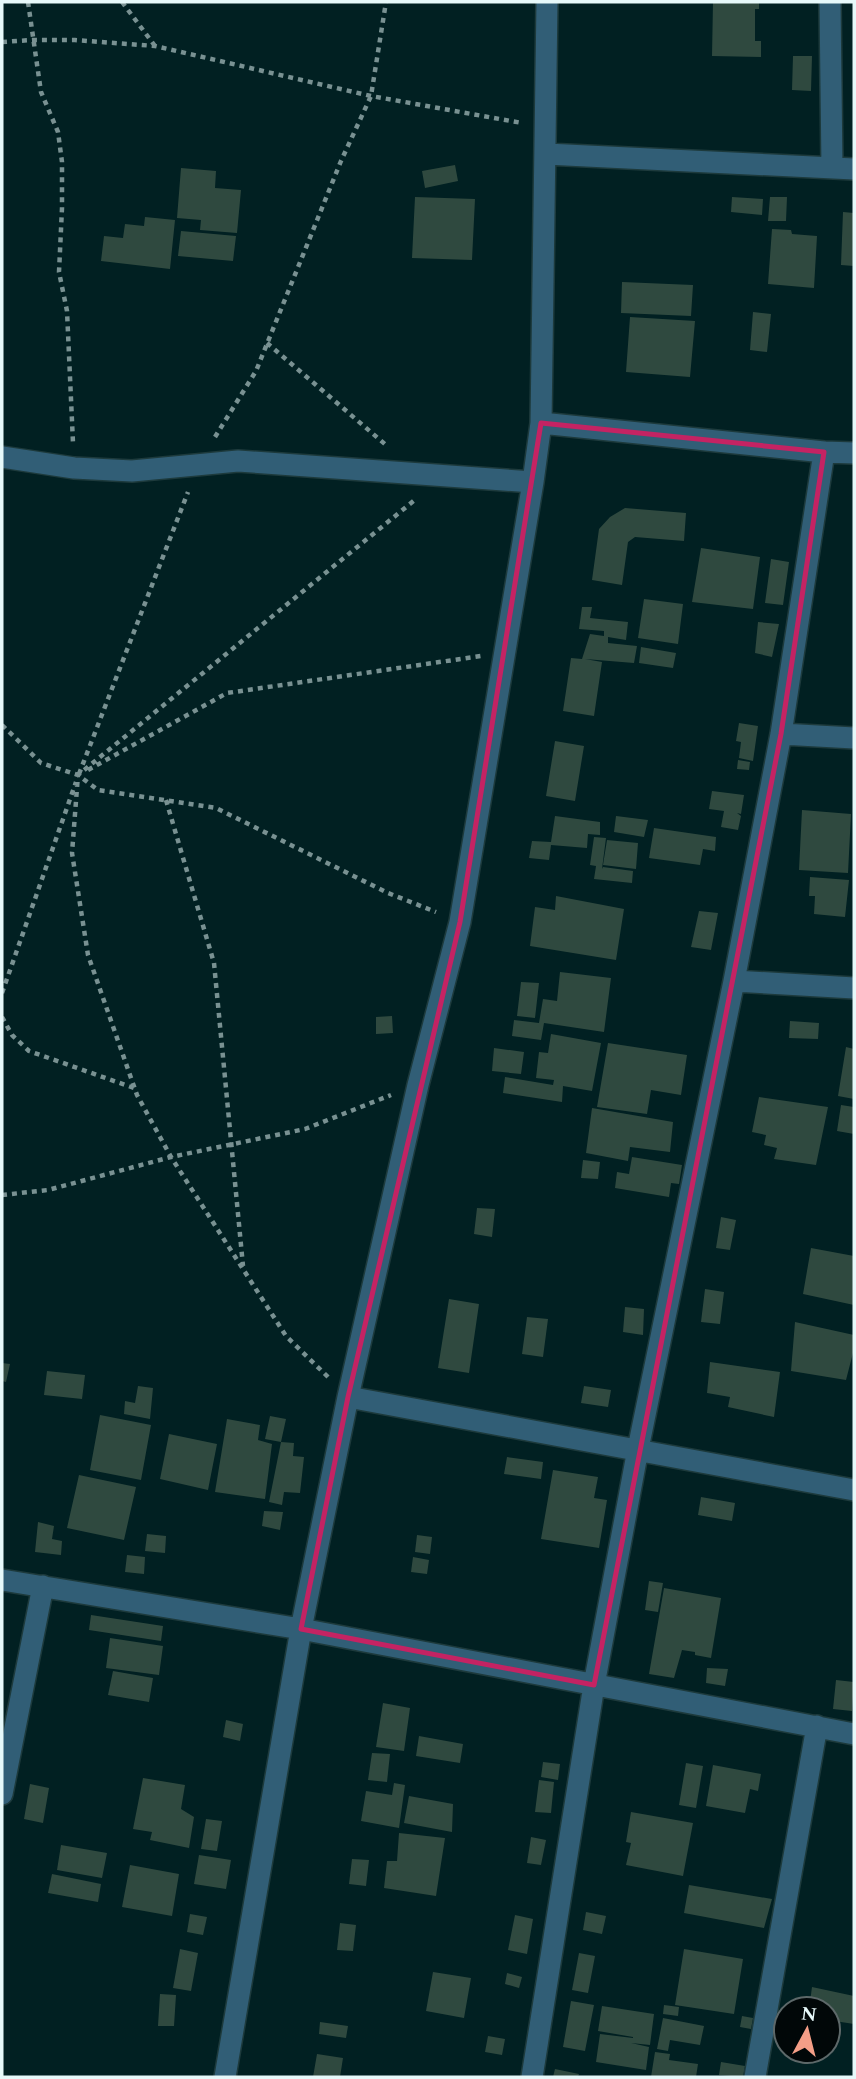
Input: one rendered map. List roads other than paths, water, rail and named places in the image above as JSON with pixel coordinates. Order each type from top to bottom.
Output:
[{"type":"street","points":[[225,2077],[301,1629],[348,1397],[418,1085],[460,922],[533,482],[541,423],[547,2]]},
{"type":"street","points":[[830,2],[832,168]]},
{"type":"street","points":[[546,154],[854,169]]},
{"type":"street","points":[[541,423],[854,453]]},
{"type":"street","points":[[532,2077],[594,1685],[638,1449],[734,981],[781,734],[824,452]]},
{"type":"street","points":[[2,457],[74,468],[132,471],[238,461],[533,482]]},
{"type":"street","points":[[781,734],[854,737]]},
{"type":"street","points":[[734,981],[854,988]]},
{"type":"street","points":[[348,1397],[854,1490]]},
{"type":"street","points":[[2,1580],[301,1629],[854,1734]]},
{"type":"street","points":[[2,1794],[43,1586]]},
{"type":"street","points":[[755,2077],[817,1726]]}]
